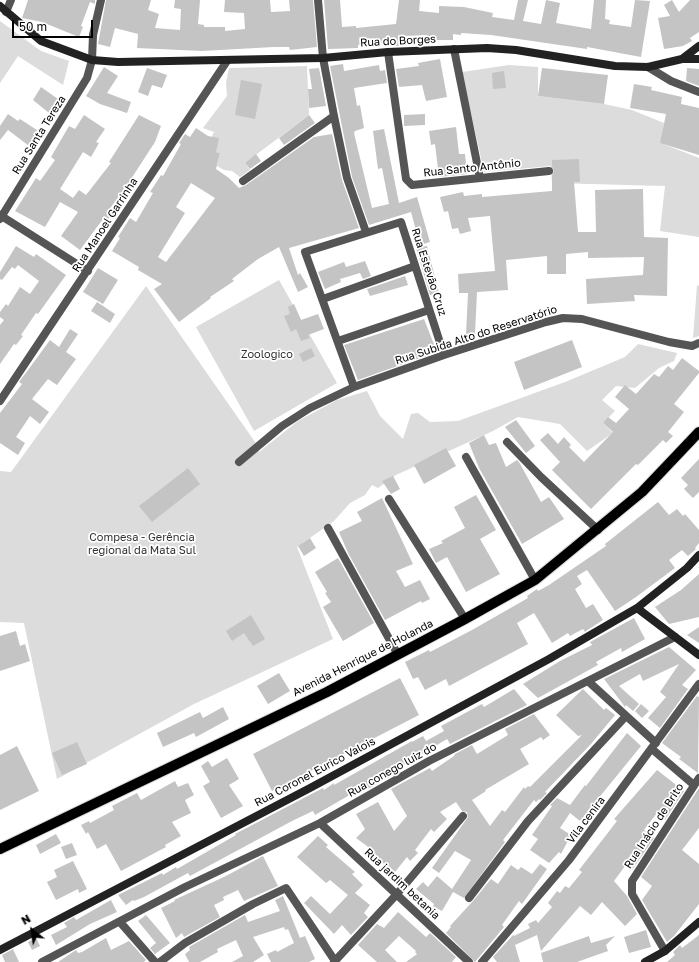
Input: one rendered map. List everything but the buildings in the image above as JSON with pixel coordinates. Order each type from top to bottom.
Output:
[{"type":"main road","name":"Rua do Borges","points":[[3,9],[41,41],[92,60],[118,62],[323,58],[388,52],[454,49],[504,49],[601,64],[648,67],[682,59],[699,46]]},
{"type":"main road","points":[[682,59],[699,59]]},
{"type":"main road","name":"Avenida Henrique de Holanda","points":[[0,849],[327,692],[535,580],[598,530],[642,492],[699,432]]},
{"type":"main road","name":"Rua Coronel Eurico Valois","points":[[0,950],[310,788],[549,659],[637,608],[687,568],[699,555]]},
{"type":"main road","points":[[637,608],[699,656]]},
{"type":"main road","points":[[645,962],[665,951],[699,922]]},
{"type":"street","points":[[3,9],[11,0]]},
{"type":"street","name":"Rua Santa Tereza","points":[[1,217],[87,78],[92,60],[93,34],[101,0]]},
{"type":"street","points":[[318,0],[323,58],[334,116],[348,178],[366,232]]},
{"type":"street","points":[[454,49],[480,178]]},
{"type":"street","name":"Rua Santo Antônio","points":[[388,52],[406,179],[412,185],[550,171]]},
{"type":"street","name":"Rua Manoel Garrinha","points":[[0,401],[227,61]]},
{"type":"street","points":[[648,67],[671,81],[699,92]]},
{"type":"street","points":[[243,181],[334,116]]},
{"type":"street","points":[[1,217],[88,271]]},
{"type":"street","name":"Rua Estevão Cruz","points":[[354,387],[323,298],[305,252],[401,222],[444,355]]},
{"type":"street","points":[[323,298],[415,266]]},
{"type":"street","points":[[338,341],[429,310]]},
{"type":"street","name":"Rua Subida Alto do Reservatório","points":[[239,462],[287,423],[310,408],[354,387],[444,355],[564,318],[582,319],[669,342],[692,346],[699,343]]},
{"type":"street","points":[[507,442],[541,477],[598,530]]},
{"type":"street","points":[[466,457],[535,580]]},
{"type":"street","points":[[389,499],[465,619]]},
{"type":"street","points":[[328,528],[398,655]]},
{"type":"street","name":"Rua conego luiz do","points":[[42,962],[185,887],[320,823],[429,761],[589,682],[675,637]]},
{"type":"street","points":[[589,682],[626,716],[694,785]]},
{"type":"street","name":"Vila cenira","points":[[482,962],[569,860],[699,684]]},
{"type":"street","points":[[469,898],[528,821],[626,716]]},
{"type":"street","name":"Rua Inácio de Brito","points":[[665,951],[635,900],[631,887],[632,881],[699,778]]},
{"type":"street","points":[[160,962],[185,943],[253,904],[286,888],[334,961],[397,894],[463,816]]},
{"type":"street","name":"Rua jardim betania","points":[[320,823],[469,962]]},
{"type":"street","points":[[120,922],[155,962]]},
{"type":"green space","points":[[0,21],[41,51],[69,61],[63,85],[18,56],[0,83]]},
{"type":"green space","points":[[509,65],[538,67],[538,96],[604,104],[632,110],[664,123],[661,143],[699,158],[699,237],[660,231],[665,186],[552,183],[551,166],[484,172],[462,72]]},
{"type":"green space","points":[[307,66],[309,115],[245,163],[250,170],[240,177],[232,171],[224,170],[217,166],[220,153],[206,149],[214,132],[203,128],[227,96],[226,82],[229,68]]},
{"type":"green space","name":"Zoologico","points":[[279,280],[337,383],[254,431],[196,327]]},
{"type":"green space","points":[[697,285],[699,286],[699,336],[693,338]]},
{"type":"green space","name":"Compesa - Gerência regional da Mata Sul","points":[[146,286],[255,442],[259,452],[298,421],[337,400],[367,391],[380,416],[403,439],[411,414],[418,413],[430,422],[458,421],[565,382],[625,357],[638,344],[677,353],[674,361],[659,368],[635,388],[616,386],[602,400],[615,411],[603,423],[613,433],[587,451],[560,424],[518,417],[493,431],[396,475],[378,488],[372,485],[365,495],[350,503],[334,521],[297,547],[333,639],[194,704],[57,779],[24,623],[0,622],[0,471],[11,472]]}]
